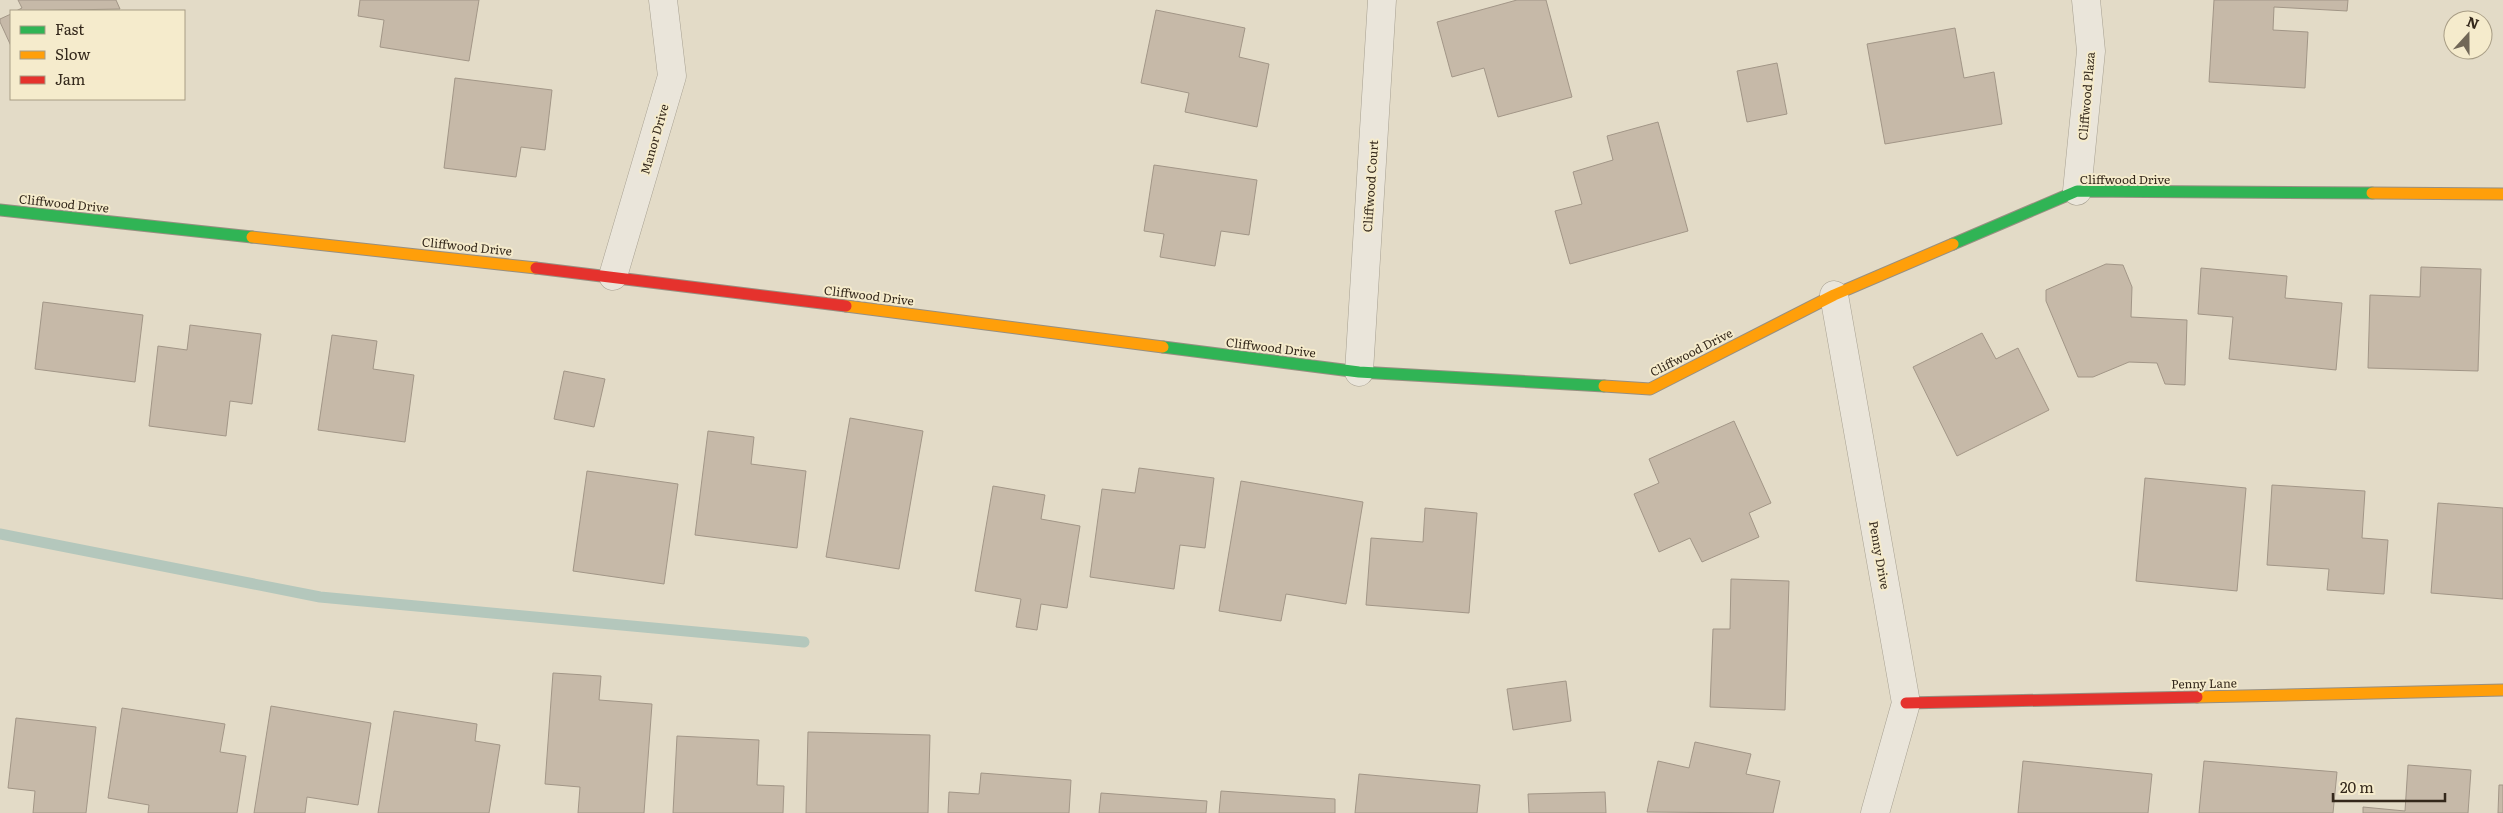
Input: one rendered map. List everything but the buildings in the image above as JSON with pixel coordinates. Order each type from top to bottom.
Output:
[{"type":"street","name":"Manor Drive","points":[[614,276],[672,76],[663,0]]},
{"type":"street","name":"Cliffwood Court","points":[[1359,372],[1382,0]]},
{"type":"street","name":"Cliffwood Plaza","points":[[2077,192],[2090,51],[2086,0]]},
{"type":"street","name":"Cliffwood Drive","points":[[0,210],[614,276],[1359,372],[1650,389],[1834,295],[2077,192],[2503,194]]},
{"type":"street","name":"Penny Drive","points":[[1834,295],[1906,703],[1875,813]]},
{"type":"street","name":"Penny Lane","points":[[1906,703],[2503,690]]},
{"type":"waterway","points":[[0,534],[320,597],[804,642]]},
{"type":"traffic: fast","points":[[1953,244],[2077,191],[2372,193]]},
{"type":"traffic: fast","points":[[0,210],[252,237]]},
{"type":"traffic: fast","points":[[1163,347],[1359,372],[1604,386]]},
{"type":"traffic: slow","points":[[2372,193],[2503,194]]},
{"type":"traffic: slow","points":[[252,237],[536,268]]},
{"type":"traffic: slow","points":[[1604,386],[1650,389],[1834,295],[1953,244]]},
{"type":"traffic: slow","points":[[846,306],[1163,347]]},
{"type":"traffic: slow","points":[[2197,697],[2503,690]]},
{"type":"traffic: jam","points":[[536,268],[846,306]]},
{"type":"traffic: jam","points":[[1906,703],[2197,697]]}]
